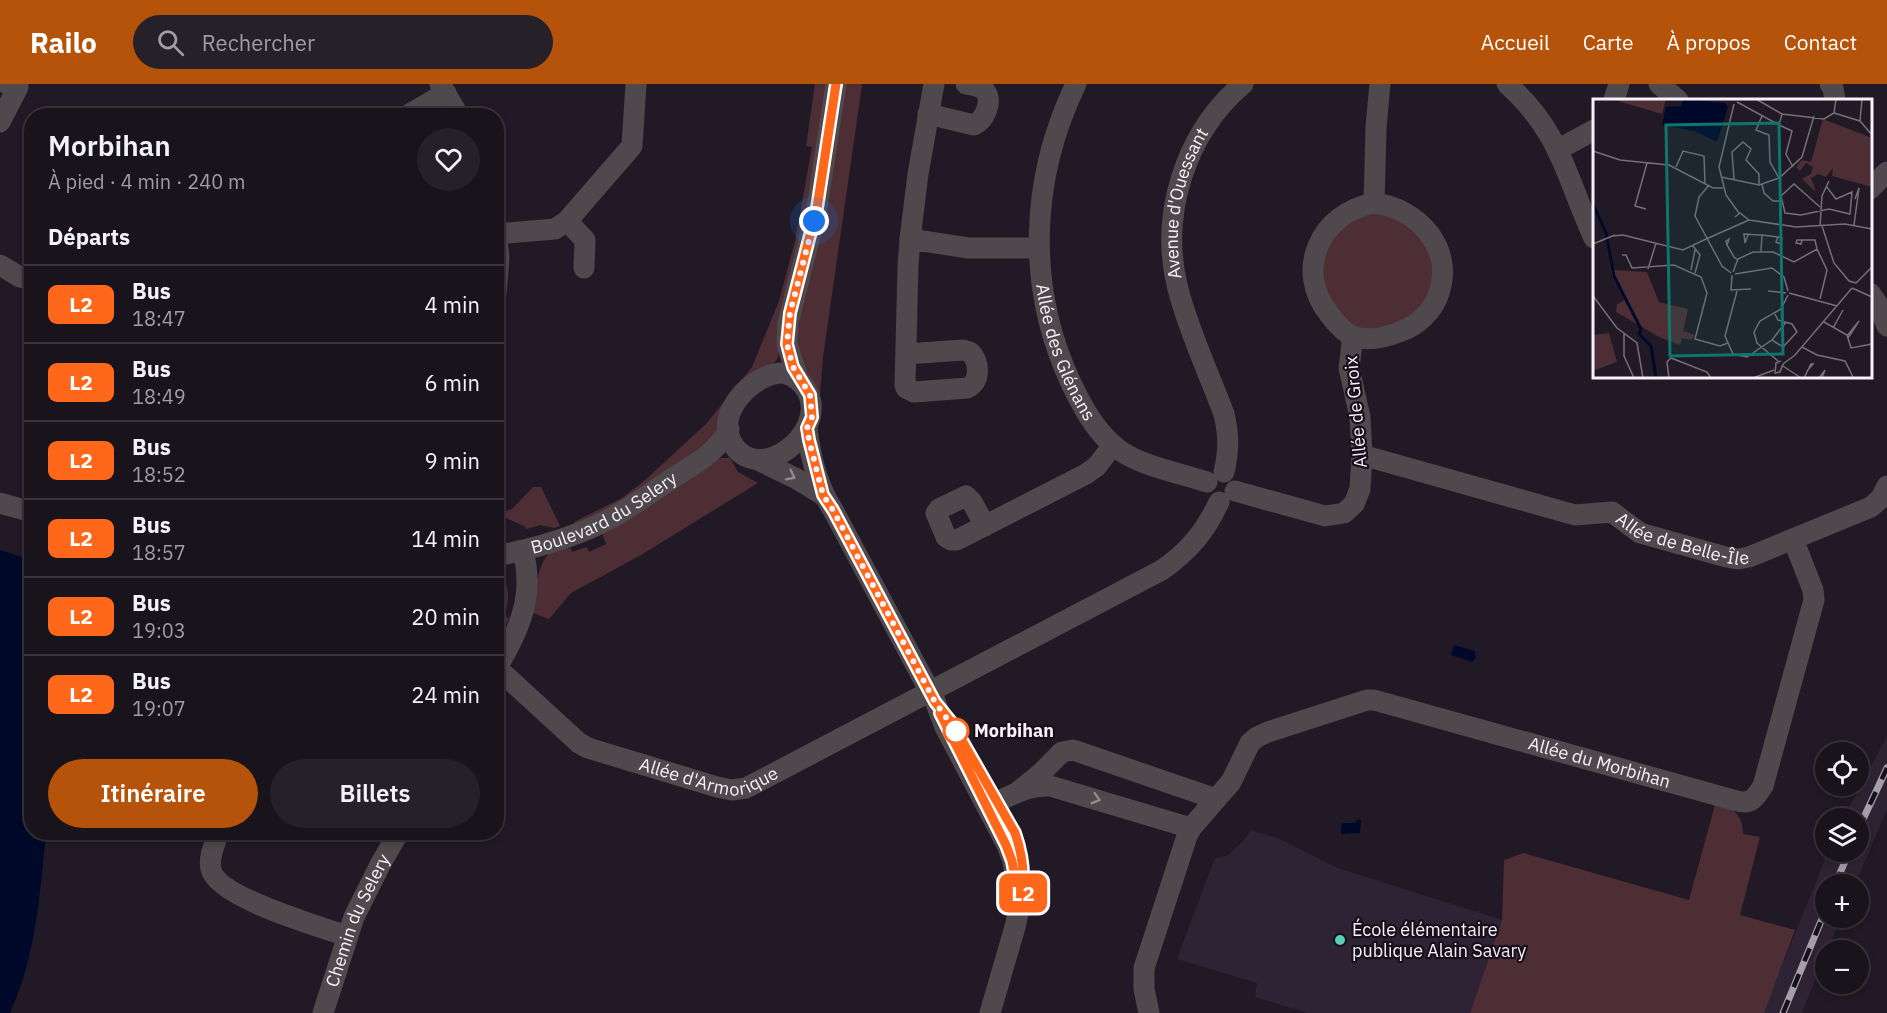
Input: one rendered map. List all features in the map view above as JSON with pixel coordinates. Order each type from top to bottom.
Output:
[{"type":"street","points":[[504,233],[555,229],[567,221],[632,146],[636,84]]},
{"type":"street","points":[[772,374],[784,355],[787,344],[790,313],[817,208],[837,84]]},
{"type":"street","points":[[906,354],[910,239],[934,84]]},
{"type":"street","points":[[928,114],[974,125],[979,123],[987,106],[985,91],[966,84]]},
{"type":"street","name":"Allée des Glénans","points":[[1076,84],[1060,118],[1047,163],[1040,204],[1038,248],[1046,308],[1059,354],[1083,406],[1100,432],[1113,446],[1134,459],[1215,477]]},
{"type":"street","name":"Avenue d'Ouessant","points":[[1215,477],[1228,448],[1227,427],[1177,286],[1172,222],[1180,182],[1198,139],[1220,107],[1242,84]]},
{"type":"street","points":[[1374,203],[1376,127],[1380,84]]},
{"type":"street","points":[[1507,84],[1533,111],[1559,149],[1593,235]]},
{"type":"street","points":[[1614,99],[1619,84]]},
{"type":"street","points":[[1659,84],[1677,99]]},
{"type":"street","points":[[1830,84],[1835,99]]},
{"type":"street","points":[[0,122],[15,85]]},
{"type":"street","points":[[417,108],[443,89],[454,108]]},
{"type":"street","points":[[1559,149],[1593,131]]},
{"type":"street","points":[[1872,187],[1887,172]]},
{"type":"street","points":[[1374,203],[1388,206],[1414,218],[1430,234],[1440,253],[1443,274],[1438,297],[1426,315],[1407,329],[1388,336],[1364,338],[1353,336],[1341,328],[1322,306],[1314,283],[1314,258],[1322,238],[1334,223],[1359,207],[1374,203]]},
{"type":"street","points":[[567,221],[585,240],[584,268]]},
{"type":"street","points":[[910,239],[968,248],[1038,248]]},
{"type":"street","points":[[0,265],[24,279]]},
{"type":"street","points":[[1872,297],[1879,306],[1887,326]]},
{"type":"street","name":"Allée de Groix","points":[[1227,496],[1318,515],[1339,515],[1349,509],[1358,497],[1360,489],[1362,455],[1360,417],[1349,368],[1353,336]]},
{"type":"street","points":[[749,457],[778,456],[789,448],[807,428],[812,417],[810,395],[798,379],[787,344]]},
{"type":"street","points":[[798,379],[784,373],[772,374],[754,383],[740,397],[730,414],[730,439],[749,457],[797,479],[823,495]]},
{"type":"street","points":[[807,428],[823,495],[933,697],[945,727],[992,804],[1012,861],[1020,903],[1016,927],[990,1013]]},
{"type":"street","name":"Boulevard du Selery","points":[[504,554],[524,551],[554,542],[606,521],[706,458],[723,440],[729,429]]},
{"type":"street","points":[[985,526],[1086,474],[1098,466],[1113,446]]},
{"type":"street","name":"Boulevard du Selery","points":[[706,458],[731,453],[749,457]]},
{"type":"street","name":"Allée de Belle-Île","points":[[1362,455],[1575,515],[1612,512],[1641,533],[1738,559],[1749,557],[1871,507],[1881,498],[1887,486]]},
{"type":"street","points":[[933,697],[1162,570],[1184,555],[1198,539],[1227,496],[1234,479],[1215,477]]},
{"type":"street","points":[[0,502],[24,510]]},
{"type":"street","name":"Allée du Morbihan","points":[[1182,825],[1216,799],[1231,782],[1246,748],[1257,736],[1370,699],[1737,801],[1751,801],[1763,786],[1813,605],[1813,590],[1793,539]]},
{"type":"street","points":[[504,657],[512,644],[525,610],[527,573],[524,551]]},
{"type":"street","name":"Allée d'Armorique","points":[[504,675],[579,743],[598,752],[732,790],[753,786],[933,697]]},
{"type":"street","points":[[1019,791],[1065,751],[1073,750],[1216,799]]},
{"type":"street","points":[[1057,758],[1054,778],[1058,788]]},
{"type":"street","points":[[992,804],[1019,791],[1037,786],[1058,788],[1182,825]]},
{"type":"street","name":"Allée du Morbihan","points":[[1149,1013],[1144,989],[1144,968],[1187,836],[1179,820],[1188,812],[1190,800],[1188,789]]},
{"type":"street","points":[[217,840],[210,862],[212,874],[219,883],[250,902],[347,936]]},
{"type":"street","name":"Chemin du Selery","points":[[323,1013],[347,936],[360,904],[395,840]]},
{"type":"shaded area","points":[[815,84],[829,84],[815,183],[778,358],[721,432],[625,503],[575,526],[574,522],[622,498],[644,481],[706,424],[752,367],[779,301],[795,241],[812,147],[806,146]]},
{"type":"shaded area","points":[[844,84],[862,84],[818,396],[805,377],[794,342]]},
{"type":"shaded area","points":[[1373,208],[1425,234],[1436,285],[1412,321],[1356,332],[1327,303],[1321,253],[1328,236]]},
{"type":"shaded area","points":[[720,458],[730,458],[738,472],[758,483],[641,555],[571,593],[549,619],[533,613],[539,571],[552,551],[571,548],[572,552],[587,547],[589,552],[606,544],[601,531]]},
{"type":"shaded area","points":[[533,487],[541,487],[560,526],[554,528],[540,525],[527,529],[504,517],[504,512],[512,509]]},
{"type":"shaded area","points":[[504,582],[508,593],[505,616],[509,618],[505,628]]},
{"type":"shaded area","points":[[1887,736],[1887,809],[1869,852],[1869,808],[1849,808],[1855,796],[1869,796],[1869,770]]},
{"type":"shaded area","points":[[1716,801],[1736,813],[1743,827],[1743,834],[1760,837],[1740,915],[1795,930],[1764,1013],[1470,1013],[1502,920],[1504,860],[1523,853],[1689,900]]},
{"type":"shaded area","name":"École élémentaire publique Alain Savary","points":[[1251,830],[1280,839],[1335,867],[1502,920],[1470,1013],[1308,1013],[1255,997],[1257,983],[1177,959],[1215,858],[1227,856]]},
{"type":"shaded area","points":[[1824,862],[1865,862],[1860,874],[1819,874]]},
{"type":"shaded area","points":[[1815,884],[1815,928],[1837,928],[1832,940],[1815,940],[1815,980],[1802,1013],[1763,1013]]},
{"type":"water","points":[[0,550],[24,558],[24,840],[45,840],[36,924],[26,969],[10,1013],[0,1013]]},
{"type":"water","points":[[1454,645],[1475,651],[1476,658],[1472,662],[1451,655]]},
{"type":"water","points":[[1358,819],[1361,820],[1360,833],[1341,834],[1343,823],[1355,823]]},
{"type":"railway","points":[[1868,808],[1887,768]]},
{"type":"railway","points":[[1840,874],[1845,862]]},
{"type":"railway","points":[[1783,1013],[1818,928]]},
{"type":"bus line","name":"L2","points":[[836,84],[817,208],[788,322],[789,355],[798,379],[810,395],[812,417],[807,428],[823,495],[935,702],[952,723],[1015,833],[1021,849],[1023,868],[1024,887],[1020,903],[1012,861],[1006,845],[940,713]]},
{"type":"place","name":"Morbihan","points":[[956,731]]},
{"type":"place","name":"École élémentaire publique Alain Savary","points":[[1340,940]]},
{"type":"route","points":[[814,221],[788,322],[787,344],[798,379],[810,395],[812,417],[807,428],[814,463],[823,495],[935,702],[956,731]]}]
